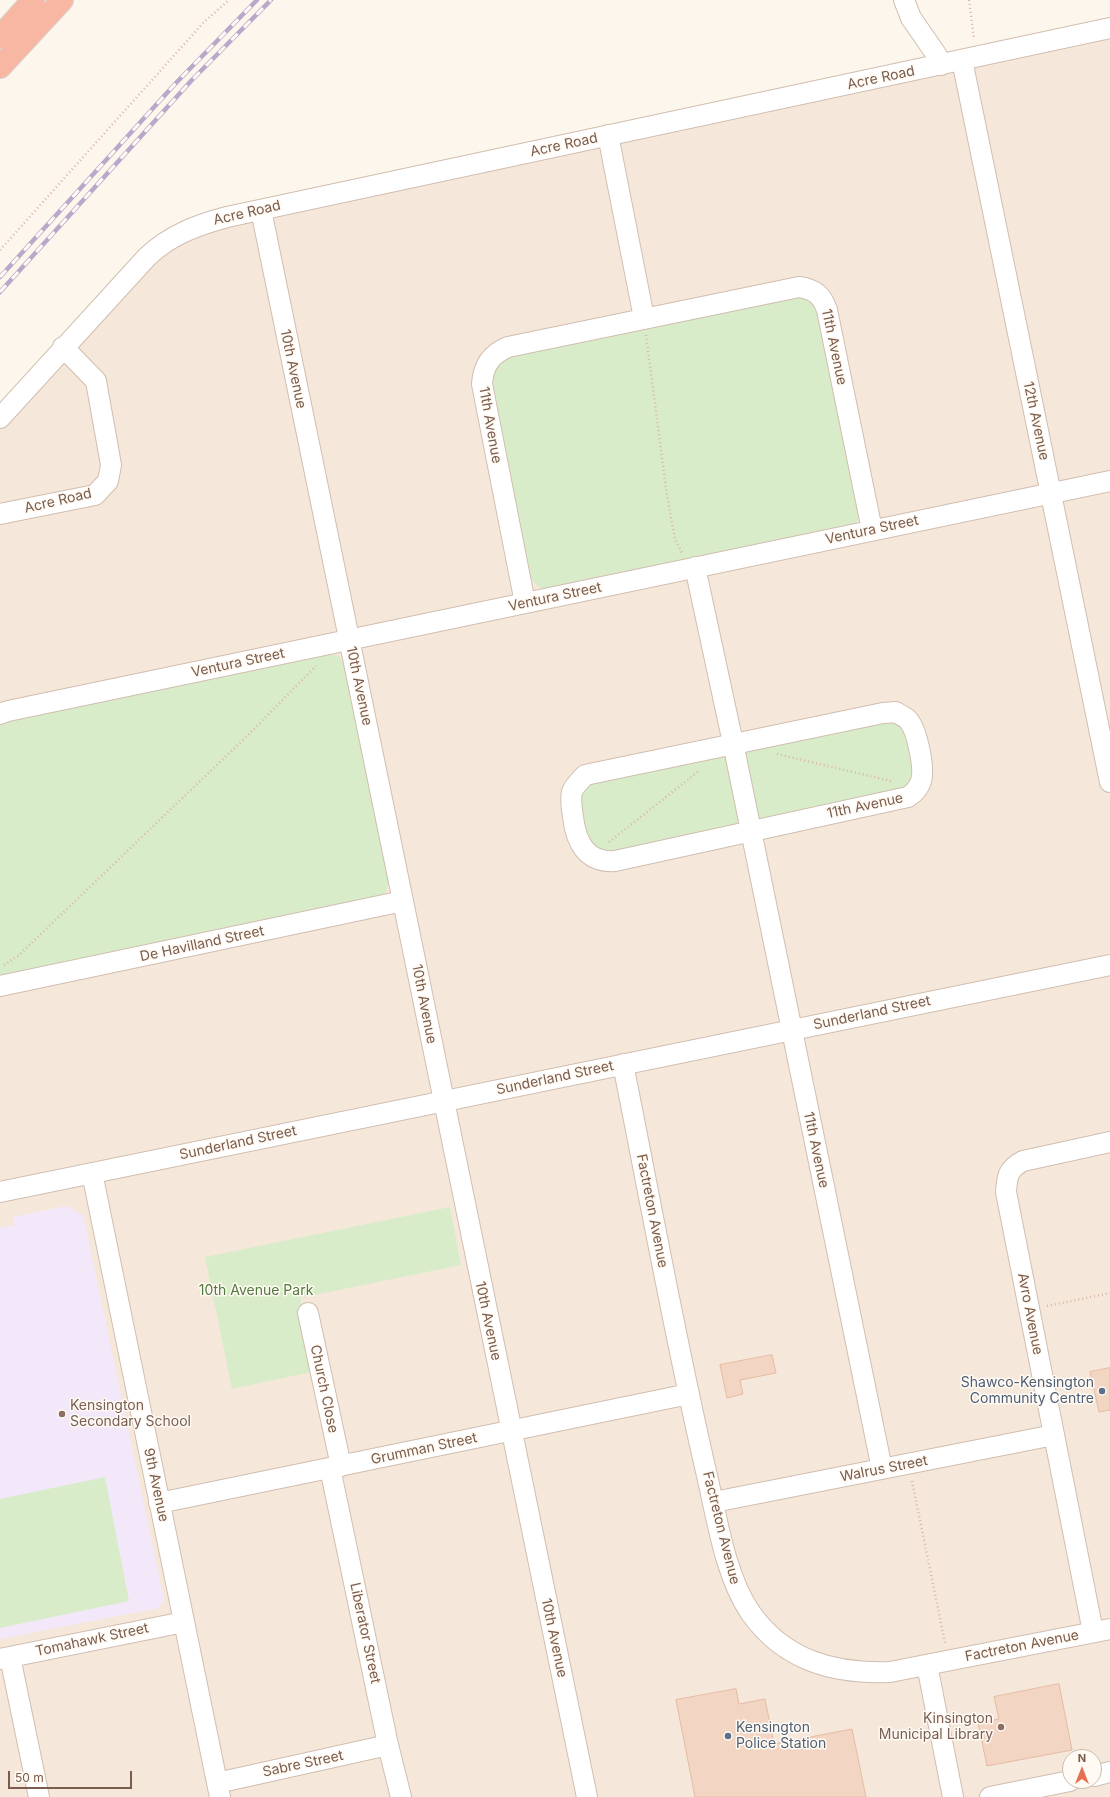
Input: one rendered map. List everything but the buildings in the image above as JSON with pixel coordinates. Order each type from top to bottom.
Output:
[{"type":"highway","points":[[0,37],[33,0]]},
{"type":"highway","points":[[0,67],[62,0]]},
{"type":"street","points":[[904,0],[911,18],[936,54],[941,65]]},
{"type":"street","name":"Acre Road","points":[[0,418],[63,347],[147,257],[171,238],[196,226],[222,218],[1110,28]]},
{"type":"street","name":"12th Avenue","points":[[962,60],[1110,782]]},
{"type":"street","points":[[608,135],[644,318]]},
{"type":"street","name":"10th Avenue","points":[[261,210],[341,641],[403,901],[587,1797]]},
{"type":"street","name":"11th Avenue","points":[[525,603],[482,384],[484,369],[492,356],[508,347],[644,318],[799,288],[808,289],[817,293],[824,301],[827,310],[872,530]]},
{"type":"street","name":"Acre Road","points":[[0,514],[95,495],[108,481],[111,465],[96,381],[63,347]]},
{"type":"street","name":"Ventura Street","points":[[0,714],[8,711],[341,641],[1110,481]]},
{"type":"street","name":"11th Avenue","points":[[695,567],[733,743],[882,1469]]},
{"type":"street","name":"11th Avenue","points":[[896,712],[908,719],[915,733],[923,774],[914,793],[908,797],[750,830],[607,861],[592,856],[586,851],[578,839],[571,807],[572,791],[585,775],[733,743],[883,713],[896,712]]},
{"type":"street","name":"De Havilland Street","points":[[0,986],[403,901]]},
{"type":"street","name":"Sunderland Street","points":[[0,1192],[1110,965]]},
{"type":"street","name":"Factreton Avenue","points":[[623,1064],[688,1394],[736,1587],[750,1612],[764,1628],[785,1647],[811,1661],[837,1669],[863,1673],[890,1672],[1102,1630]]},
{"type":"street","name":"Avro Avenue","points":[[1102,1630],[1054,1435],[1006,1192],[1006,1178],[1013,1166],[1023,1161],[1110,1142]]},
{"type":"street","name":"9th Avenue","points":[[92,1173],[218,1790]]},
{"type":"street","name":"Church Close","points":[[308,1313],[335,1467]]},
{"type":"street","name":"Grumman Street","points":[[159,1503],[688,1394]]},
{"type":"street","name":"Walrus Street","points":[[714,1502],[1054,1435]]},
{"type":"street","name":"Liberator Street","points":[[335,1467],[388,1745],[401,1797]]},
{"type":"street","name":"Tomahawk Street","points":[[5,1658],[184,1622]]},
{"type":"street","points":[[5,1658],[39,1797]]},
{"type":"street","points":[[926,1665],[954,1797]]},
{"type":"street","name":"Sabre Street","points":[[218,1790],[388,1745]]},
{"type":"street","points":[[990,1797],[1062,1782]]},
{"type":"path","points":[[0,250],[204,22],[229,0]]},
{"type":"path","points":[[969,0],[975,46]]},
{"type":"path","points":[[644,318],[675,539],[686,561],[695,567]]},
{"type":"path","points":[[0,968],[18,956],[246,737],[341,641]]},
{"type":"path","points":[[1029,1310],[1110,1293]]},
{"type":"path","points":[[909,1464],[949,1661]]},
{"type":"shaded area","points":[[1110,28],[1110,1797],[0,1797],[0,418],[171,238]]},
{"type":"shaded area","name":"Kensington Secondary School","points":[[66,1206],[83,1215],[164,1600],[159,1608],[0,1639],[0,1228],[15,1225],[13,1217]]},
{"type":"green space","points":[[796,296],[806,298],[818,308],[859,517],[853,527],[545,590],[539,587],[533,581],[529,573],[490,381],[494,364],[507,355]]},
{"type":"green space","points":[[324,653],[339,656],[347,669],[390,876],[386,892],[371,902],[0,979],[0,724],[5,719]]},
{"type":"green space","points":[[908,719],[918,788],[607,861],[574,824],[585,775],[733,743]]},
{"type":"green space","name":"10th Avenue Park","points":[[450,1207],[461,1265],[300,1298],[316,1371],[232,1389],[205,1257]]},
{"type":"green space","points":[[105,1477],[129,1601],[0,1628],[0,1499]]},
{"type":"railway","points":[[0,277],[175,84],[257,0]]},
{"type":"railway","points":[[0,292],[191,81],[271,0]]},
{"type":"place","name":"Shawco-Kensington Community Centre","points":[[1102,1391]]},
{"type":"place","name":"Kensington Secondary School","points":[[62,1414]]},
{"type":"place","name":"Kinsington Municipal Library","points":[[1001,1727]]},
{"type":"place","name":"Kensington Police Station","points":[[728,1736]]}]
